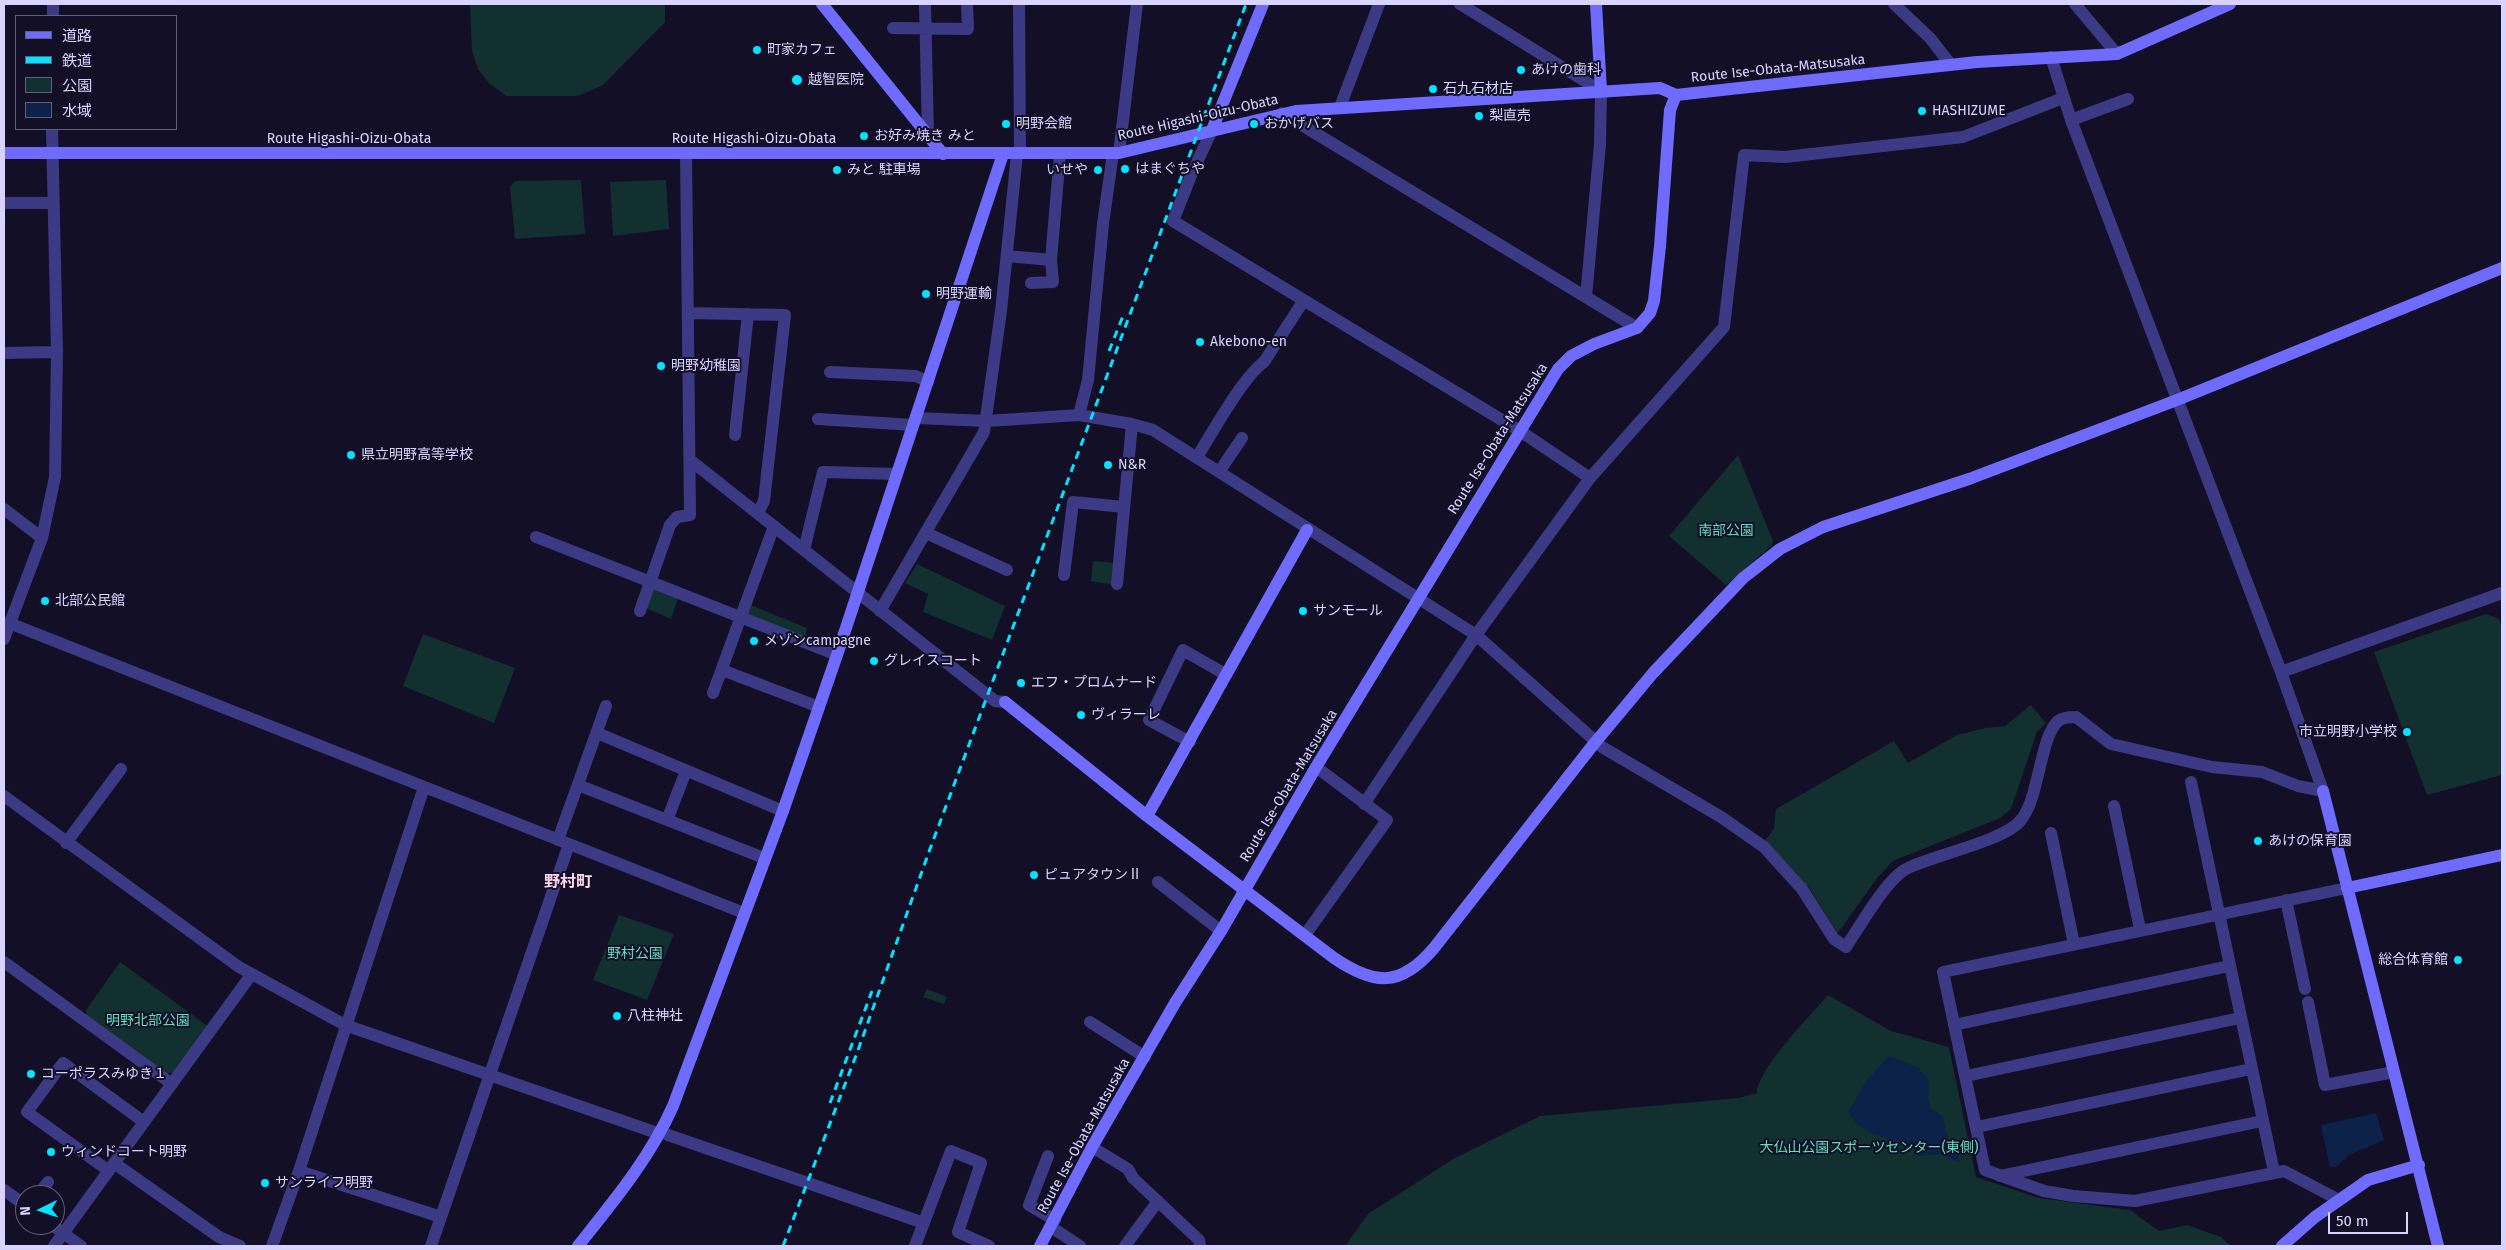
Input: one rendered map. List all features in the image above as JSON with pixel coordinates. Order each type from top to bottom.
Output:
[{"type":"street","points":[[822,4],[942,154]]},
{"type":"street","points":[[925,4],[928,136]]},
{"type":"street","points":[[893,28],[968,29],[968,4]]},
{"type":"street","points":[[880,612],[984,432],[987,421],[1019,154],[1019,4]]},
{"type":"street","points":[[1079,415],[1088,380],[1103,224],[1116,153],[1137,4]]},
{"type":"street","points":[[1263,4],[1173,221],[1520,431],[1590,478]]},
{"type":"street","points":[[1340,107],[1379,4]]},
{"type":"street","points":[[1460,4],[1601,91]]},
{"type":"street","points":[[1586,297],[1600,144],[1601,91],[1596,4]]},
{"type":"street","points":[[1894,4],[1930,38],[1951,65]]},
{"type":"street","points":[[2075,4],[2117,54]]},
{"type":"street","name":"Route Ise-Obata-Matsusaka","points":[[1040,1246],[1092,1148],[1201,960],[1221,930],[1316,767],[1558,369],[1571,356],[1594,344],[1636,328],[1645,320],[1654,301],[1670,110],[1676,95],[1951,65],[2117,54],[2230,4]]},
{"type":"street","points":[[2051,57],[2071,120],[2281,672],[2323,791],[2438,1246]]},
{"type":"street","name":"Route Higashi-Oizu-Obata","points":[[4,152],[1116,153],[1282,113],[1340,107],[1660,88],[1670,90],[1676,95]]},
{"type":"street","points":[[1364,804],[1476,635],[1590,478],[1724,327],[1744,155],[1785,157],[1963,137],[2063,98]]},
{"type":"street","points":[[2071,120],[2128,99]]},
{"type":"street","points":[[1282,113],[1636,328]]},
{"type":"street","points":[[4,639],[42,538],[55,477],[56,352],[52,130]]},
{"type":"street","points":[[640,611],[670,525],[677,517],[690,515],[686,153]]},
{"type":"street","points":[[578,1246],[635,1173],[661,1132],[682,1082],[819,708],[1004,154]]},
{"type":"street","points":[[1031,283],[1053,282],[1051,260],[1060,154]]},
{"type":"street","points":[[4,204],[53,203]]},
{"type":"street","points":[[1006,256],[1051,260]]},
{"type":"street","points":[[690,460],[994,701],[1005,702],[1147,816],[1352,970],[1371,978],[1389,979],[1399,976],[1416,966],[1434,948],[1596,742],[1702,619],[1743,578],[1788,544],[1823,527],[1969,479],[2178,400],[2502,268]]},
{"type":"street","points":[[1197,457],[1233,400],[1258,366],[1264,362],[1304,300]]},
{"type":"street","points":[[688,313],[785,314],[764,501],[758,513]]},
{"type":"street","points":[[735,435],[748,314]]},
{"type":"street","points":[[4,353],[56,352]]},
{"type":"street","points":[[830,372],[916,376],[928,382]]},
{"type":"street","points":[[818,419],[987,421],[1079,415],[1147,427],[1197,457],[1417,600],[1476,635],[1596,742],[1721,817],[1764,847],[1802,889],[1834,939],[1846,946],[1889,885],[1906,869],[2004,832],[2022,819],[2029,804],[2050,737],[2058,721],[2064,718],[2076,717],[2111,744],[2131,750],[2212,767],[2262,772],[2298,786],[2323,791]]},
{"type":"street","points":[[1116,584],[1132,424]]},
{"type":"street","points":[[1219,472],[1242,438]]},
{"type":"street","points":[[804,550],[822,472],[897,474]]},
{"type":"street","points":[[1064,575],[1073,502],[1124,507]]},
{"type":"street","points":[[4,510],[42,538]]},
{"type":"street","points":[[714,693],[740,616],[774,526]]},
{"type":"street","points":[[1147,816],[1307,530]]},
{"type":"street","points":[[926,533],[1007,570]]},
{"type":"street","points":[[536,537],[650,580],[837,655]]},
{"type":"street","points":[[2281,672],[2502,593]]},
{"type":"street","points":[[9,623],[744,913]]},
{"type":"street","points":[[1190,742],[1149,720],[1183,650],[1225,674]]},
{"type":"street","points":[[722,670],[819,708]]},
{"type":"street","points":[[431,1246],[490,1074],[563,842],[578,784],[606,706]]},
{"type":"street","points":[[597,733],[782,811]]},
{"type":"street","points":[[1305,935],[1386,820],[1316,767]]},
{"type":"street","points":[[66,842],[121,769]]},
{"type":"street","points":[[667,820],[686,771]]},
{"type":"street","points":[[2191,782],[2274,1172]]},
{"type":"street","points":[[578,784],[764,858]]},
{"type":"street","points":[[272,1246],[299,1171],[424,786]]},
{"type":"street","points":[[4,796],[250,975],[345,1025],[924,1223]]},
{"type":"street","points":[[2114,806],[2140,930]]},
{"type":"street","points":[[2051,833],[2074,944]]},
{"type":"street","points":[[2339,1200],[2284,1171],[2135,1201],[2073,1196],[2044,1191],[1985,1170],[1943,972],[2502,854]]},
{"type":"street","points":[[1158,882],[1221,930]]},
{"type":"street","points":[[2286,900],[2325,1085],[2394,1072]]},
{"type":"street","points":[[4,962],[172,1084]]},
{"type":"street","points":[[1954,1025],[2229,966]]},
{"type":"street","points":[[65,1230],[250,975]]},
{"type":"street","points":[[1966,1076],[2240,1018]]},
{"type":"street","points":[[1090,1022],[1145,1057]]},
{"type":"street","points":[[144,1122],[63,1063],[26,1112],[219,1237],[240,1246]]},
{"type":"street","points":[[1977,1127],[2251,1069]]},
{"type":"street","points":[[2000,1176],[2262,1121]]},
{"type":"street","points":[[1092,1148],[1128,1169],[1133,1178],[1199,1240],[1200,1246]]},
{"type":"street","points":[[915,1246],[951,1152],[981,1163],[958,1232],[989,1246]]},
{"type":"street","points":[[1048,1156],[1029,1205],[1080,1246]]},
{"type":"street","points":[[2282,1246],[2305,1225],[2375,1177],[2419,1165]]},
{"type":"street","points":[[299,1171],[441,1217]]},
{"type":"street","points":[[4,1190],[15,1198]]},
{"type":"street","points":[[1125,1246],[1158,1201]]},
{"type":"street","points":[[65,1234],[81,1246]]},
{"type":"street","points":[[54,1246],[62,1235]]},
{"type":"green space","points":[[470,4],[665,4],[665,22],[603,85],[578,96],[506,96],[489,83],[478,69],[472,51]]},
{"type":"green space","points":[[581,180],[585,234],[515,239],[510,187],[515,181]]},
{"type":"green space","points":[[666,180],[669,229],[613,236],[610,182]]},
{"type":"green space","name":"南部公園","points":[[1738,455],[1773,541],[1771,546],[1726,585],[1669,536]]},
{"type":"green space","points":[[1093,561],[1116,563],[1114,585],[1091,581]]},
{"type":"green space","points":[[917,564],[1005,606],[992,640],[923,612],[928,594],[905,583]]},
{"type":"green space","points":[[652,585],[679,595],[671,619],[644,607]]},
{"type":"green space","points":[[748,604],[807,628],[805,637],[744,613]]},
{"type":"green space","points":[[2486,614],[2499,619],[2502,628],[2502,775],[2427,795],[2374,652]]},
{"type":"green space","points":[[423,634],[515,668],[494,723],[403,686]]},
{"type":"green space","points":[[2031,705],[2046,723],[2037,732],[2011,809],[2000,818],[1893,861],[1877,878],[1838,933],[1808,886],[1802,884],[1765,841],[1774,828],[1776,809],[1894,741],[1908,763],[1957,735],[1986,728],[2005,726]]},
{"type":"green space","name":"野村公園","points":[[619,915],[674,934],[647,1000],[593,980]]},
{"type":"green space","name":"明野北部公園","points":[[120,962],[209,1027],[174,1073],[166,1073],[87,1016],[86,1010]]},
{"type":"green space","points":[[927,989],[947,997],[944,1004],[923,997]]},
{"type":"green space","name":"大仏山公園スポーツセンター(東側)","points":[[1828,995],[1891,1031],[1949,1047],[1976,1177],[2039,1198],[2130,1210],[2159,1231],[2187,1225],[2221,1237],[2231,1246],[1345,1246],[1368,1214],[1453,1159],[1540,1116],[1739,1098],[1757,1093],[1766,1070],[1775,1057]]},
{"type":"water","points":[[1889,1056],[1918,1068],[1929,1080],[1928,1099],[1931,1108],[1943,1117],[1949,1144],[1959,1155],[1959,1162],[1941,1154],[1918,1156],[1903,1144],[1865,1130],[1848,1112],[1867,1080]]},
{"type":"water","points":[[2376,1113],[2384,1140],[2349,1155],[2336,1167],[2330,1167],[2321,1125]]},
{"type":"railway","points":[[783,1246],[857,1053],[930,849],[1246,4]]},
{"type":"railway","points":[[1109,351],[1123,316]]},
{"type":"railway","points":[[830,1103],[872,991]]},
{"type":"place","name":"町家カフェ","points":[[757,50]]},
{"type":"place","name":"あけの歯科","points":[[1521,70]]},
{"type":"place","name":"越智医院","points":[[797,80]]},
{"type":"place","name":"石九石材店","points":[[1433,89]]},
{"type":"place","name":"HASHIZUME","points":[[1922,111]]},
{"type":"place","name":"梨直売","points":[[1479,116]]},
{"type":"place","name":"明野会館","points":[[1006,124]]},
{"type":"place","name":"おかげバス","points":[[1254,124]]},
{"type":"place","name":"お好み焼き みと","points":[[864,136]]},
{"type":"place","name":"はまぐちや","points":[[1125,169]]},
{"type":"place","name":"みと 駐車場","points":[[837,170]]},
{"type":"place","name":"いせや","points":[[1098,170]]},
{"type":"place","name":"明野運輸","points":[[926,294]]},
{"type":"place","name":"Akebono-en","points":[[1200,342]]},
{"type":"place","name":"明野幼稚園","points":[[661,366]]},
{"type":"place","name":"県立明野高等学校","points":[[351,455]]},
{"type":"place","name":"N&R","points":[[1108,465]]},
{"type":"place","name":"北部公民館","points":[[45,601]]},
{"type":"place","name":"サンモール","points":[[1303,611]]},
{"type":"place","name":"メゾンcampagne","points":[[754,641]]},
{"type":"place","name":"グレイスコート","points":[[874,661]]},
{"type":"place","name":"エフ・プロムナード","points":[[1021,683]]},
{"type":"place","name":"ヴィラーレ","points":[[1081,715]]},
{"type":"place","name":"市立明野小学校","points":[[2407,732]]},
{"type":"place","name":"あけの保育園","points":[[2258,841]]},
{"type":"place","name":"ピュアタウンⅡ","points":[[1034,875]]},
{"type":"place","name":"総合体育館","points":[[2458,960]]},
{"type":"place","name":"八柱神社","points":[[617,1016]]},
{"type":"place","name":"コーポラスみゆき１","points":[[31,1074]]},
{"type":"place","name":"ウィンドコート明野","points":[[51,1152]]},
{"type":"place","name":"サンライフ明野","points":[[265,1183]]},
{"type":"district","name":"野村町","points":[[568,883]]}]
